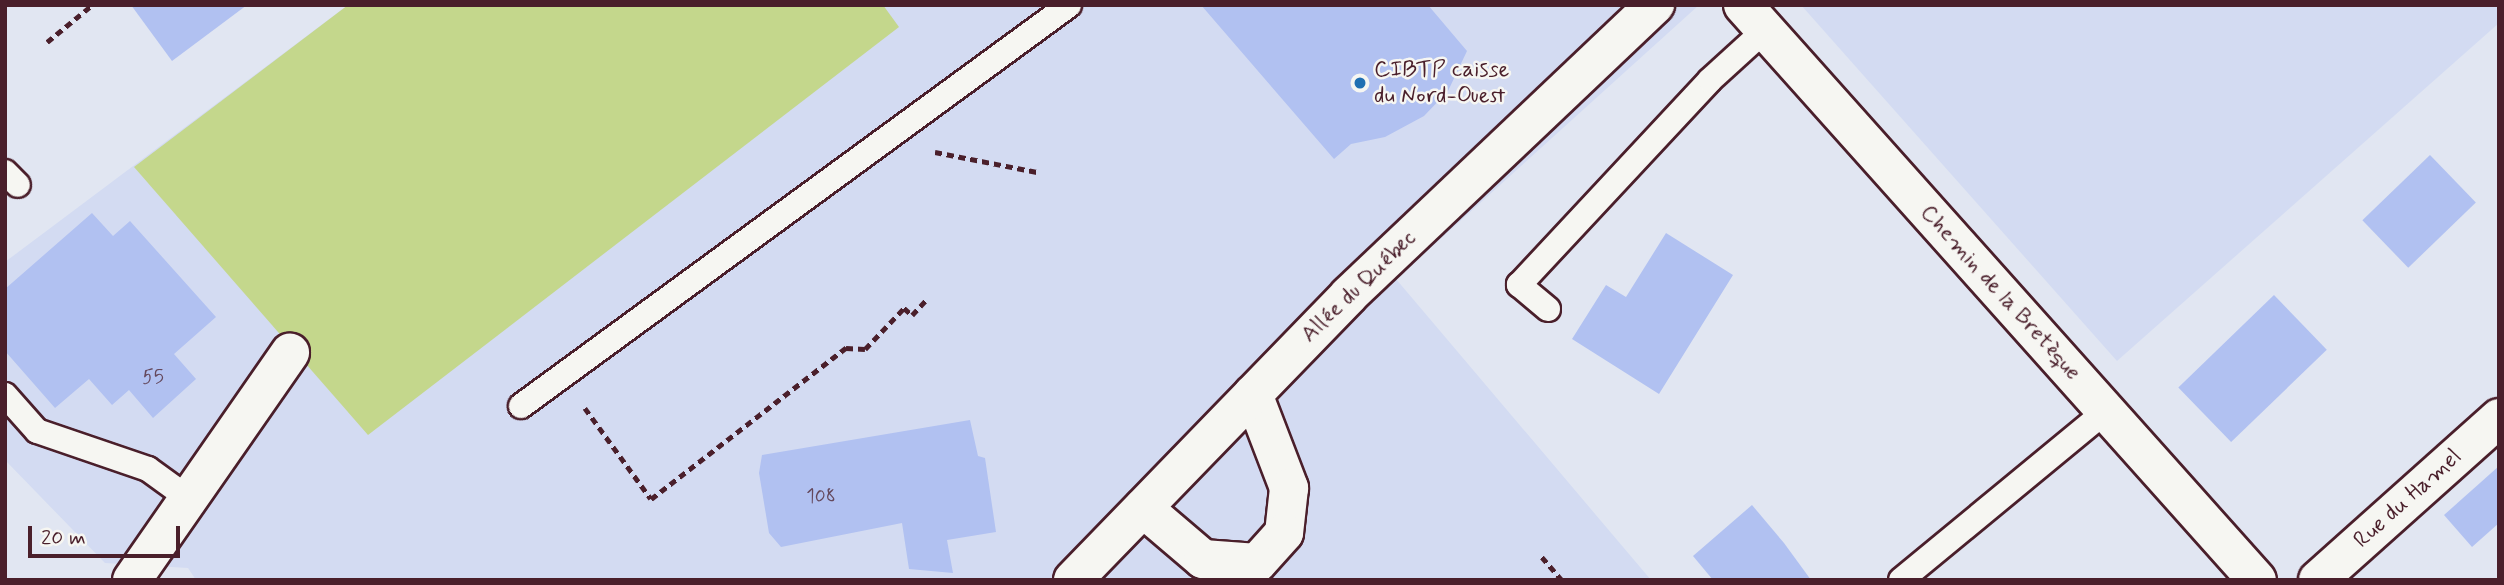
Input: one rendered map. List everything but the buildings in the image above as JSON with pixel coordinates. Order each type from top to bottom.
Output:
[{"type":"street","name":"Allée du Québec","points":[[1073,580],[1349,295],[1655,5]]},
{"type":"street","name":"Chemin de la Bretèque","points":[[1754,17],[2257,580]]},
{"type":"street","points":[[132,580],[290,353]]},
{"type":"street","points":[[1143,508],[1203,559],[1259,571],[1284,533],[1289,488],[1253,394]]},
{"type":"street","name":"Rue du Hamel","points":[[2318,580],[2499,418]]},
{"type":"lane","points":[[520,406],[1069,5]]},
{"type":"lane","points":[[1548,309],[1519,285],[1710,79],[1754,17]]},
{"type":"lane","points":[[5,395],[37,431],[148,469],[188,498]]},
{"type":"lane","points":[[1902,580],[2106,411]]},
{"type":"path","points":[[47,42],[92,5]]},
{"type":"path","points":[[908,123],[937,155],[1037,172]]},
{"type":"path","points":[[562,376],[651,499],[846,348],[865,349],[904,308],[912,315],[927,299]]},
{"type":"path","points":[[1542,557],[1562,580]]},
{"type":"shaded area","points":[[348,5],[1699,5],[1396,279],[1651,580],[196,580],[188,568],[105,563],[5,460],[5,262]]},
{"type":"shaded area","points":[[1801,5],[2499,5],[2499,23],[2117,361]]},
{"type":"green space","points":[[348,5],[883,5],[899,27],[368,435],[134,167]]},
{"type":"place","name":"CIBTP caisse du Nord-Ouest","points":[[1360,83]]}]
